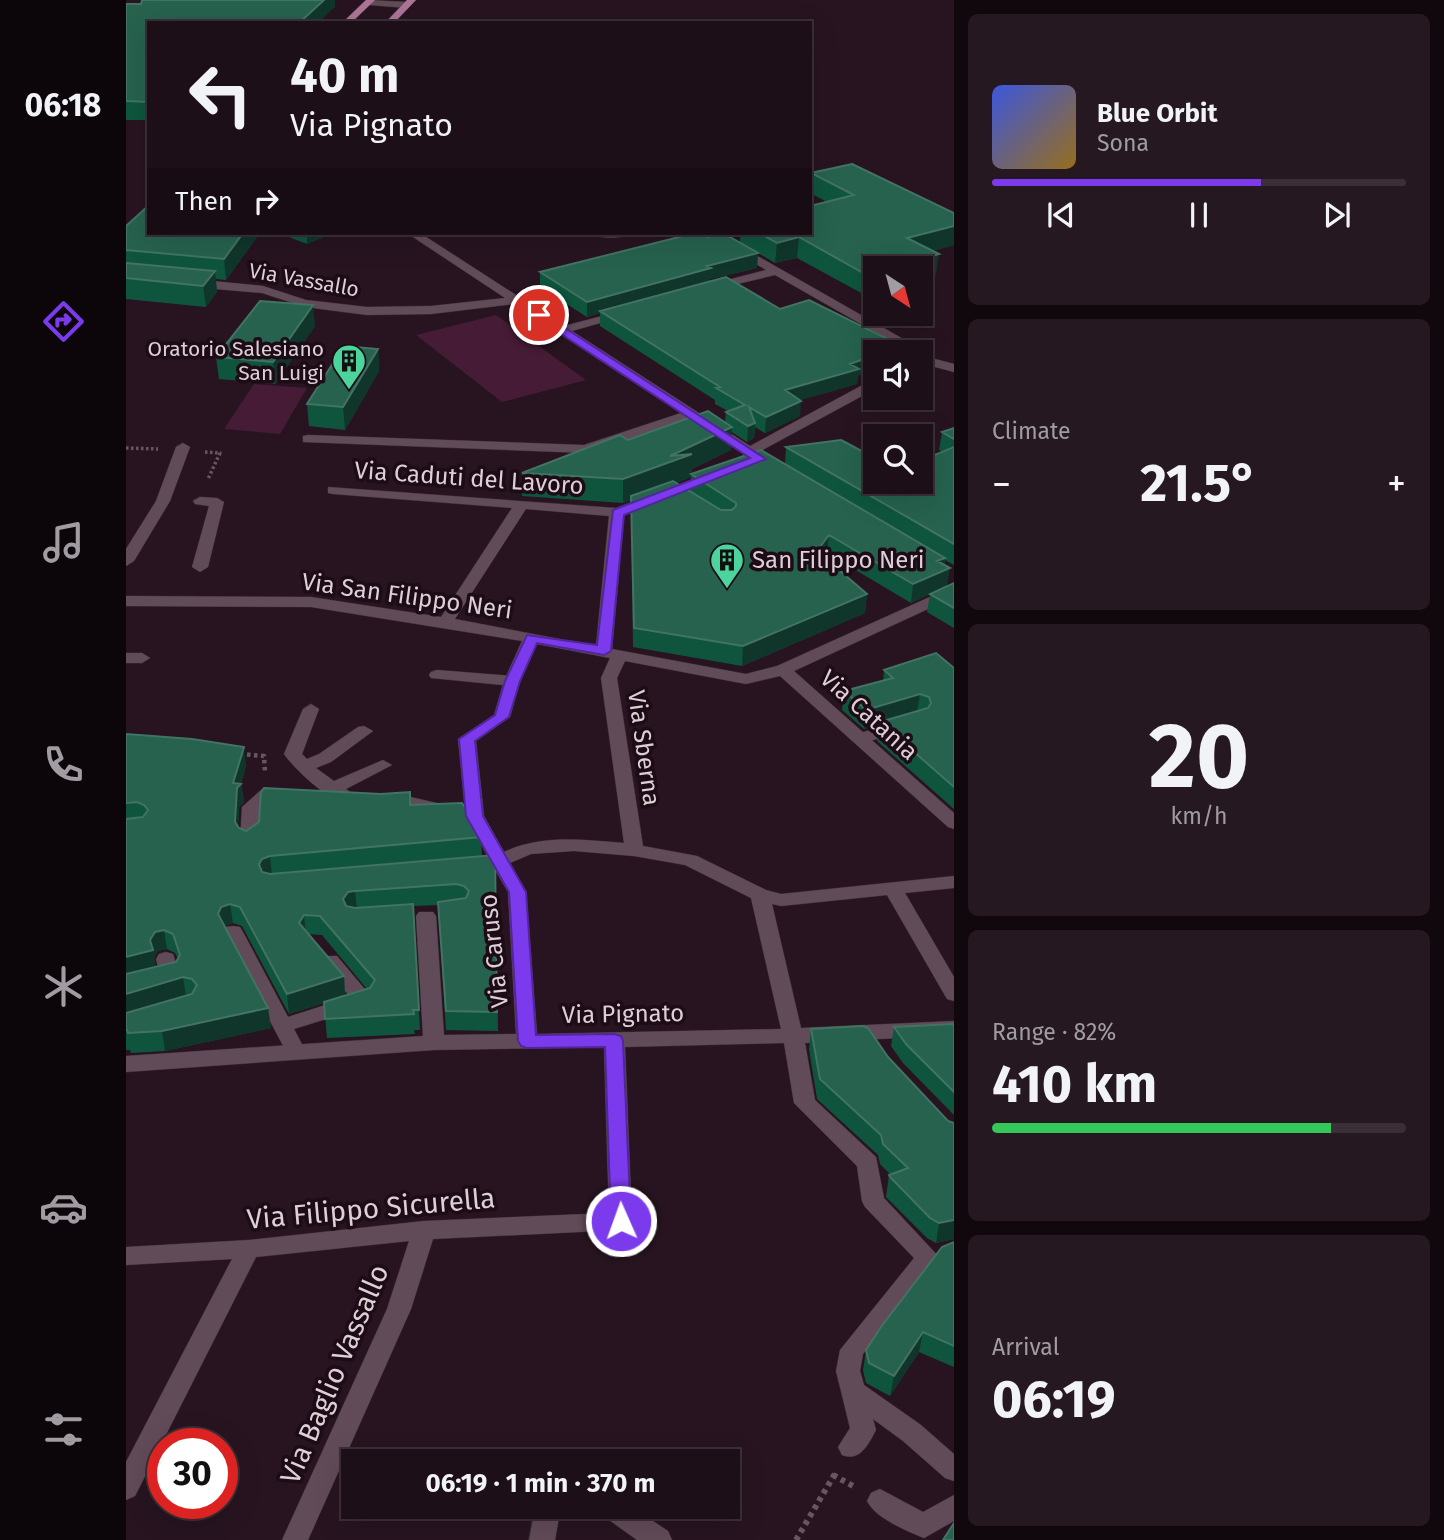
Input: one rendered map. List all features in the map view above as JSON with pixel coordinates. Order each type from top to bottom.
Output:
[{"type":"main road","points":[[348,21],[370,1]]},
{"type":"main road","points":[[391,21],[410,2]]},
{"type":"street","points":[[370,1],[410,2]]},
{"type":"street","points":[[416,235],[691,414],[752,458],[782,472]]},
{"type":"street","points":[[713,235],[894,340]]},
{"type":"street","points":[[696,293],[776,271]]},
{"type":"street","name":"Via Vassallo","points":[[181,282],[263,290],[305,303],[367,311],[431,310],[516,300]]},
{"type":"street","points":[[562,330],[629,311]]},
{"type":"street","points":[[933,360],[954,368]]},
{"type":"street","points":[[752,458],[863,391]]},
{"type":"street","points":[[308,439],[585,449],[691,414]]},
{"type":"street","points":[[126,561],[163,501],[183,447]]},
{"type":"street","name":"Via Caduti del Lavoro","points":[[333,490],[617,512],[723,472]]},
{"type":"street","points":[[674,491],[695,504]]},
{"type":"street","points":[[200,501],[217,502],[200,567]]},
{"type":"street","points":[[445,622],[522,504]]},
{"type":"street","name":"Via Sberna","points":[[617,512],[609,678],[634,850]]},
{"type":"street","name":"Via San Filippo Neri","points":[[126,601],[311,602],[445,622],[747,679],[783,670],[954,591]]},
{"type":"street","name":"Via Caruso","points":[[527,1041],[517,892],[475,816],[467,739],[502,717],[512,681],[532,638]]},
{"type":"street","name":"Via Catania","points":[[783,670],[954,823]]},
{"type":"street","points":[[437,675],[512,681]]},
{"type":"street","points":[[311,709],[293,754],[325,794],[355,802],[406,801],[475,816]]},
{"type":"street","points":[[859,739],[918,721]]},
{"type":"street","points":[[303,767],[325,758],[364,732]]},
{"type":"street","points":[[325,794],[383,765]]},
{"type":"street","points":[[248,841],[251,807],[273,794]]},
{"type":"street","points":[[447,868],[481,866],[500,861],[528,848],[574,845],[634,850],[690,860],[760,895],[781,900],[954,882]]},
{"type":"street","points":[[893,889],[954,994]]},
{"type":"street","points":[[760,895],[793,1036],[805,1103],[868,1163],[873,1201],[928,1258]]},
{"type":"street","points":[[434,1043],[419,916],[447,914]]},
{"type":"street","points":[[233,932],[296,1052]]},
{"type":"street","points":[[282,1026],[364,1000],[313,942]]},
{"type":"street","points":[[126,986],[170,975],[166,959]]},
{"type":"street","name":"Via Pignato","points":[[126,1064],[434,1043],[793,1036],[954,1028]]},
{"type":"street","points":[[868,1032],[881,1051]]},
{"type":"street","name":"Via Filippo Sicurella","points":[[126,1256],[249,1249],[424,1230],[621,1221],[614,1041]]},
{"type":"street","name":"Via Baglio Vassallo","points":[[295,1540],[399,1309],[424,1230]]},
{"type":"street","points":[[126,1488],[249,1249]]},
{"type":"street","points":[[851,1447],[863,1430],[848,1371],[852,1350],[928,1258],[954,1251]]},
{"type":"street","points":[[853,1391],[912,1433],[954,1470]]},
{"type":"street","points":[[880,1501],[924,1526],[954,1507]]},
{"type":"street","points":[[542,1540],[546,1519]]},
{"type":"street","points":[[628,1519],[659,1540]]},
{"type":"path","points":[[126,448],[161,450]]},
{"type":"path","points":[[209,473],[220,453]]},
{"type":"path","points":[[233,753],[264,756],[273,794]]},
{"type":"path","points":[[796,1540],[851,1447]]},
{"type":"shaded area","points":[[496,315],[586,380],[502,402],[416,335]]},
{"type":"shaded area","points":[[254,384],[307,388],[280,434],[224,429]]},
{"type":"building","points":[[142,0],[324,0],[301,21],[147,21],[147,102],[126,101],[126,4],[141,4]]},
{"type":"building","points":[[852,164],[954,213],[954,226],[907,238],[939,254],[863,256],[863,273],[799,237],[777,243],[763,235],[812,235],[812,206],[854,195],[812,174]]},
{"type":"building","points":[[147,207],[147,235],[242,235],[224,259],[126,250],[126,226]]},
{"type":"building","points":[[687,235],[726,235],[758,253],[587,302],[540,272]]},
{"type":"building","points":[[126,263],[215,271],[203,286],[126,278]]},
{"type":"building","points":[[726,277],[780,309],[809,300],[890,340],[863,340],[863,359],[850,364],[859,369],[785,390],[801,401],[766,417],[749,407],[755,423],[748,426],[726,412],[745,405],[600,311]]},
{"type":"building","points":[[260,301],[313,305],[273,362],[216,357]]},
{"type":"building","points":[[344,346],[378,349],[343,407],[307,404]]},
{"type":"building","points":[[708,411],[732,427],[670,456],[692,454],[623,479],[522,473],[620,435],[628,440]]},
{"type":"building","points":[[954,428],[954,439],[942,432]]},
{"type":"building","points":[[841,440],[863,452],[863,491],[786,447]]},
{"type":"building","points":[[954,447],[954,544],[867,494],[933,494],[933,456]]},
{"type":"building","points":[[761,450],[945,558],[937,561],[950,568],[913,584],[829,535],[817,551],[867,594],[743,646],[634,628],[631,496],[673,481],[721,510],[732,510],[736,503],[691,474]]},
{"type":"building","points":[[954,583],[954,608],[930,594]]},
{"type":"building","points":[[936,653],[954,668],[954,787],[880,722],[928,708],[931,703],[929,697],[920,694],[866,710],[844,691],[893,678],[884,670]]},
{"type":"building","points":[[126,734],[192,739],[244,747],[233,783],[241,784],[237,788],[235,822],[239,828],[246,831],[259,822],[261,792],[264,788],[381,794],[410,792],[410,805],[462,803],[479,828],[481,837],[270,856],[262,859],[259,864],[262,872],[270,874],[495,855],[497,1012],[446,1011],[438,902],[466,898],[469,891],[456,884],[355,891],[348,892],[343,899],[346,906],[355,908],[413,904],[419,1010],[413,1010],[414,1014],[325,1019],[324,1002],[370,988],[375,980],[320,916],[304,915],[299,923],[344,976],[287,994],[240,907],[230,904],[221,907],[218,914],[268,1008],[162,1031],[128,1033],[126,1013],[192,994],[197,985],[192,979],[183,977],[126,994],[126,974],[176,962],[180,955],[173,934],[164,930],[155,932],[150,940],[153,950],[126,957],[126,819],[143,817],[148,810],[137,802],[126,803]]},
{"type":"building","points":[[954,1024],[954,1092],[906,1044],[894,1027]]},
{"type":"building","points":[[868,1028],[888,1057],[948,1121],[954,1123],[954,1220],[939,1223],[930,1218],[890,1177],[889,1175],[908,1168],[883,1144],[881,1135],[820,1079],[811,1029]]},
{"type":"building","points":[[954,1242],[954,1346],[923,1332],[894,1376],[869,1363],[866,1350],[881,1327],[942,1247]]},
{"type":"building","points":[[954,1523],[954,1540],[943,1540]]},
{"type":"place","name":"Oratorio Salesiano San Luigi","points":[[349,391]]},
{"type":"place","name":"San Filippo Neri","points":[[727,590]]},
{"type":"route","points":[[539,315],[759,459],[617,512],[604,651],[532,638],[512,681],[502,717],[467,739],[475,816],[517,892],[527,1041],[614,1041],[621,1221]]}]
